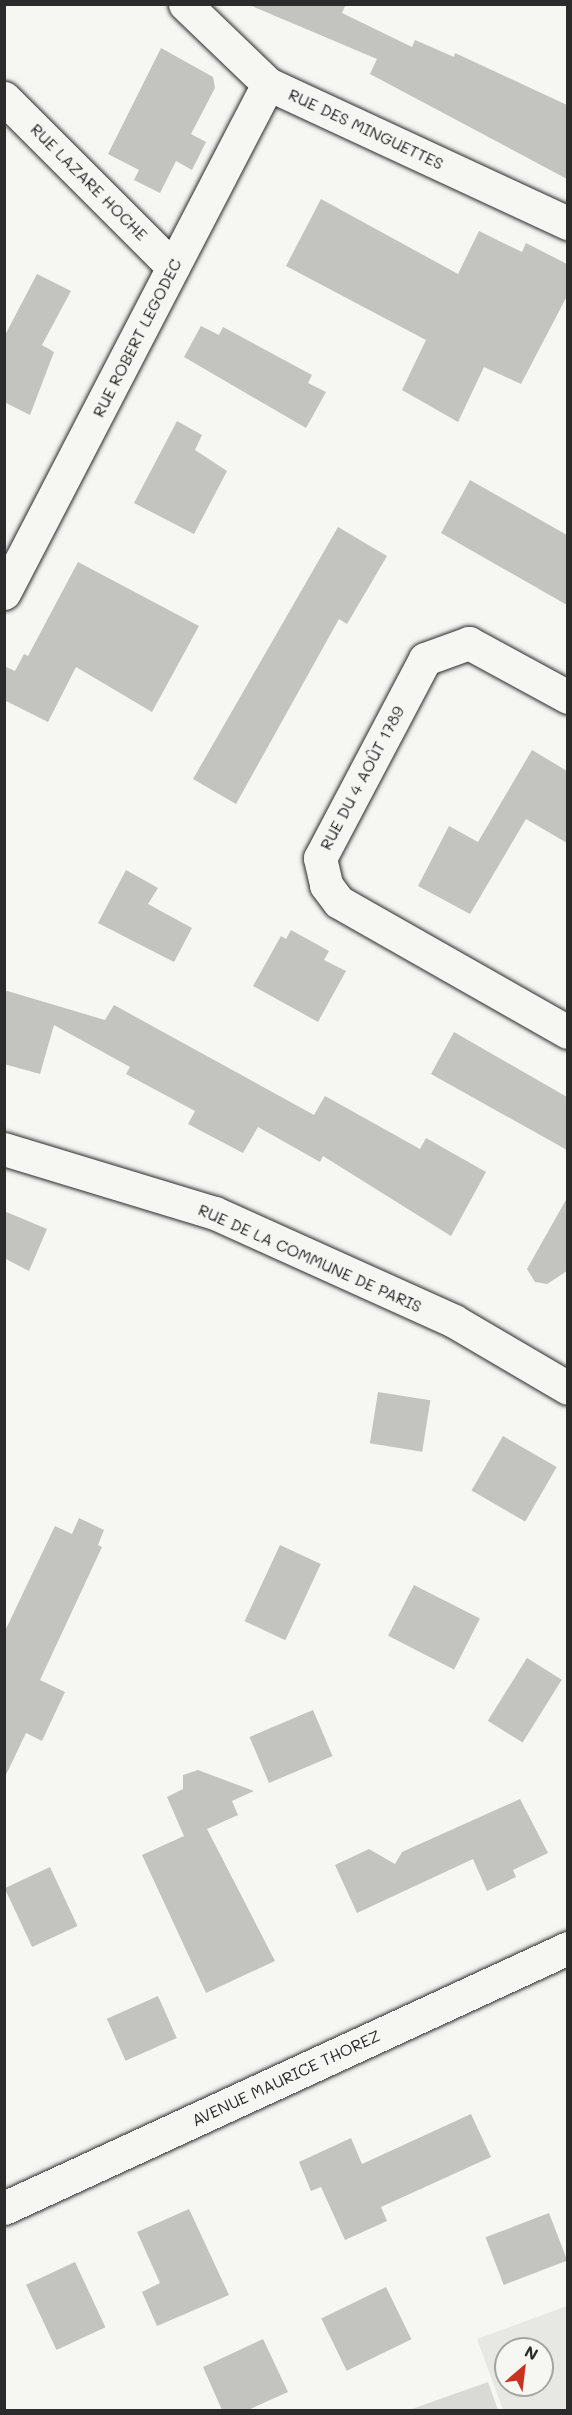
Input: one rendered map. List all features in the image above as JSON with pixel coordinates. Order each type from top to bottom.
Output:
[{"type":"street","name":"RUE DES MINGUETTES","points":[[184,4],[268,84],[567,223]]},
{"type":"street","name":"RUE ROBERT LEGODEC","points":[[4,593],[268,84]]},
{"type":"street","name":"RUE LAZARE HOCHE","points":[[4,98],[173,267]]},
{"type":"street","name":"RUE DU 4 AOÛT 1789","points":[[567,697],[469,643],[425,659],[320,858],[326,885],[339,902],[567,1032]]},
{"type":"street","name":"RUE DE LA COMMUNE DE PARIS","points":[[4,1149],[215,1213],[454,1322],[567,1388]]},
{"type":"street","name":"AVENUE MAURICE THOREZ","points":[[4,2208],[567,1948]]},
{"type":"shaded area","points":[[567,2306],[567,2410],[503,2410],[498,2397],[554,2397],[554,2337],[494,2337],[494,2385],[477,2339]]},
{"type":"shaded area","points":[[488,2382],[498,2410],[409,2410]]},
{"type":"building","points":[[247,4],[346,4],[342,13],[412,47],[415,40],[454,57],[455,53],[567,105],[567,179],[370,74],[377,59]]},
{"type":"building","points":[[161,48],[213,77],[215,88],[191,134],[206,142],[192,170],[176,161],[160,193],[134,180],[139,170],[108,154]]},
{"type":"building","points":[[321,199],[458,274],[479,231],[522,252],[526,243],[567,264],[567,296],[521,384],[484,367],[458,422],[402,390],[426,340],[286,266]]},
{"type":"building","points":[[37,274],[71,291],[42,345],[54,352],[30,415],[4,402],[4,337]]},
{"type":"building","points":[[201,326],[219,335],[223,327],[312,375],[308,383],[326,392],[306,428],[184,357]]},
{"type":"building","points":[[177,421],[202,435],[195,450],[227,471],[194,534],[134,503]]},
{"type":"building","points":[[470,480],[567,535],[567,605],[441,533]]},
{"type":"building","points":[[338,527],[387,556],[347,624],[339,619],[236,804],[193,779]]},
{"type":"building","points":[[78,562],[199,626],[152,712],[76,667],[48,722],[4,700],[4,666],[15,671],[24,654],[28,656]]},
{"type":"building","points":[[532,750],[567,771],[567,843],[526,819],[470,914],[418,886],[449,826],[478,842]]},
{"type":"building","points":[[126,870],[158,888],[148,904],[192,928],[174,962],[98,923]]},
{"type":"building","points":[[291,930],[329,951],[324,960],[346,971],[318,1022],[253,986],[281,936],[286,939]]},
{"type":"building","points":[[4,990],[105,1020],[114,1005],[314,1115],[325,1096],[420,1149],[426,1138],[486,1172],[451,1236],[323,1156],[320,1162],[258,1127],[243,1153],[188,1124],[195,1111],[126,1074],[130,1067],[54,1025],[40,1074],[4,1064]]},
{"type":"building","points":[[454,1032],[567,1097],[567,1150],[431,1074]]},
{"type":"building","points":[[567,1198],[567,1271],[547,1284],[535,1282],[527,1269]]},
{"type":"building","points":[[4,1211],[47,1229],[29,1271],[4,1258]]},
{"type":"building","points":[[378,1392],[430,1400],[422,1452],[370,1443]]},
{"type":"building","points":[[503,1436],[557,1467],[525,1522],[472,1491]]},
{"type":"building","points":[[79,1518],[104,1530],[98,1545],[102,1547],[40,1680],[65,1692],[42,1741],[26,1733],[4,1779],[4,1633],[55,1526],[72,1534]]},
{"type":"building","points":[[280,1545],[321,1564],[285,1640],[245,1621]]},
{"type":"building","points":[[414,1585],[480,1619],[454,1669],[388,1636]]},
{"type":"building","points":[[527,1658],[562,1680],[523,1742],[488,1721]]},
{"type":"building","points":[[313,1710],[333,1756],[269,1783],[249,1737]]},
{"type":"building","points":[[198,1770],[254,1791],[232,1801],[238,1815],[207,1829],[275,1961],[206,1993],[142,1855],[184,1836],[167,1797],[183,1789],[183,1775]]},
{"type":"building","points":[[520,1799],[548,1853],[513,1870],[516,1877],[487,1891],[473,1859],[357,1913],[335,1865],[369,1849],[395,1864],[402,1852]]},
{"type":"building","points":[[50,1867],[77,1926],[32,1947],[5,1888]]},
{"type":"building","points":[[158,1996],[177,2038],[126,2061],[107,2019]]},
{"type":"building","points":[[471,2114],[491,2157],[381,2207],[387,2221],[345,2240],[321,2187],[311,2191],[299,2162],[351,2138],[362,2164]]},
{"type":"building","points":[[189,2209],[229,2295],[157,2326],[142,2292],[160,2283],[137,2232]]},
{"type":"building","points":[[549,2213],[567,2261],[504,2285],[486,2237]]},
{"type":"building","points":[[75,2262],[105,2327],[56,2350],[26,2285]]},
{"type":"building","points":[[386,2287],[411,2339],[347,2371],[321,2319]]},
{"type":"building","points":[[263,2339],[288,2392],[248,2410],[222,2410],[203,2367]]}]
